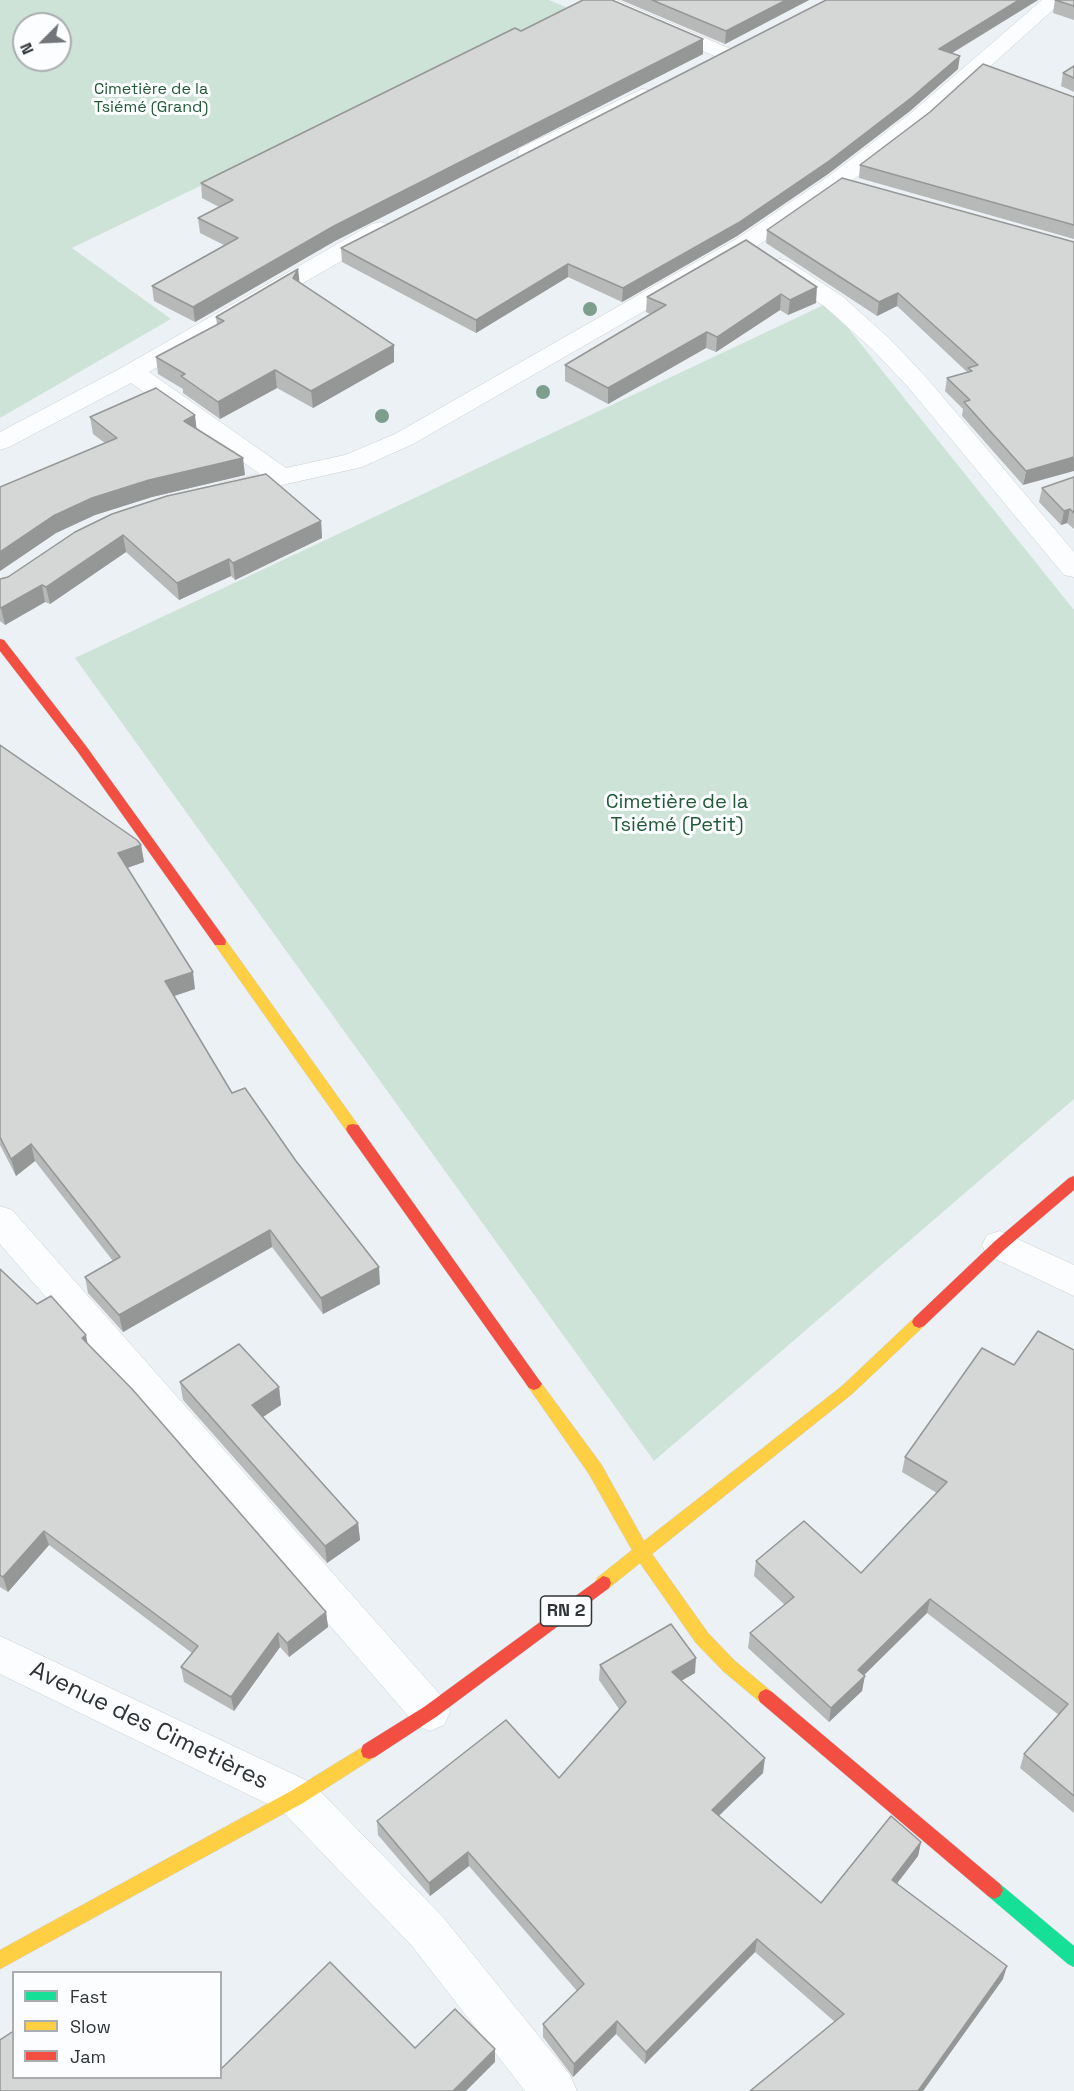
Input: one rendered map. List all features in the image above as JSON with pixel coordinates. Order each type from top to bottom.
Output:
[{"type":"main road","points":[[0,643],[82,749],[595,1469],[643,1554],[702,1638],[729,1666],[1074,1958]]},
{"type":"main road","name":"RN 2","points":[[0,1960],[297,1797],[430,1712],[643,1554],[847,1390],[1000,1245],[1074,1182]]},
{"type":"street","points":[[600,0],[724,53]]},
{"type":"street","points":[[205,494],[354,461],[404,440],[746,243],[837,181],[989,68],[1054,0]]},
{"type":"street","points":[[704,64],[746,43]]},
{"type":"street","points":[[508,163],[663,84]]},
{"type":"street","points":[[837,181],[868,190]]},
{"type":"street","points":[[0,442],[132,372],[344,248],[395,221]]},
{"type":"street","points":[[746,243],[833,301],[881,344],[1016,498],[1074,570]]},
{"type":"street","points":[[132,372],[280,476]]},
{"type":"street","points":[[1016,498],[1045,489]]},
{"type":"street","points":[[0,1220],[430,1712]]},
{"type":"street","points":[[1000,1245],[1074,1282]]},
{"type":"street","name":"Avenue des Cimetières","points":[[0,1654],[297,1797]]},
{"type":"street","points":[[297,1797],[426,1931],[554,2091]]},
{"type":"green space","name":"Cimetière de la Tsiémé (Grand)","points":[[0,0],[549,0],[568,8],[72,248],[171,319],[0,418]]},
{"type":"green space","name":"Cimetière de la Tsiémé (Petit)","points":[[828,303],[1074,610],[1074,1099],[654,1461],[75,658]]},
{"type":"building","points":[[583,0],[612,0],[703,39],[334,226],[193,307],[152,286],[238,238],[198,218],[233,200],[201,183],[515,28],[521,31]]},
{"type":"building","points":[[652,0],[786,0],[726,31]]},
{"type":"building","points":[[826,0],[1019,0],[939,49],[960,56],[911,98],[829,161],[738,223],[623,288],[568,264],[476,320],[341,248]]},
{"type":"building","points":[[1055,0],[1074,0],[1074,6]]},
{"type":"building","points":[[983,64],[1074,97],[1074,225],[860,165],[930,112]]},
{"type":"building","points":[[1074,66],[1074,78],[1063,73]]},
{"type":"building","points":[[842,178],[1074,242],[1074,457],[1026,471],[964,402],[970,400],[947,378],[972,371],[968,368],[978,365],[898,293],[879,302],[767,230]]},
{"type":"building","points":[[746,240],[817,287],[790,300],[781,294],[717,337],[707,332],[608,388],[565,365],[666,305],[647,297]]},
{"type":"building","points":[[298,269],[293,278],[394,345],[311,391],[275,370],[218,402],[181,376],[185,374],[156,357],[224,321],[216,317]]},
{"type":"building","points":[[156,388],[195,415],[184,421],[243,458],[149,480],[92,498],[53,516],[0,552],[0,487],[117,438],[90,417]]},
{"type":"building","points":[[266,474],[321,521],[233,563],[229,559],[177,583],[123,535],[46,587],[42,585],[0,607],[0,579],[8,577],[75,532],[112,514],[167,496]]},
{"type":"building","points":[[1074,477],[1074,513],[1070,509],[1064,511],[1042,488]]},
{"type":"building","points":[[0,745],[141,845],[118,853],[193,972],[165,981],[232,1093],[245,1088],[296,1161],[379,1267],[321,1298],[270,1230],[119,1315],[85,1277],[120,1257],[31,1144],[11,1159],[0,1137]]},
{"type":"building","points":[[0,1269],[37,1304],[51,1296],[86,1335],[82,1338],[133,1390],[326,1612],[287,1643],[278,1633],[231,1697],[181,1667],[198,1646],[44,1531],[3,1577],[0,1575]]},
{"type":"building","points":[[1038,1331],[1074,1350],[1074,1796],[1024,1754],[1068,1704],[930,1599],[858,1670],[865,1676],[831,1708],[750,1633],[794,1597],[756,1561],[804,1521],[861,1573],[947,1482],[905,1457],[982,1348],[1014,1365]]},
{"type":"building","points":[[239,1344],[279,1387],[252,1405],[358,1523],[325,1546],[180,1382]]},
{"type":"building","points":[[671,1624],[696,1658],[672,1672],[765,1758],[712,1810],[821,1903],[891,1816],[921,1842],[892,1880],[1007,1966],[918,2091],[750,2091],[844,2014],[757,1939],[646,2052],[617,2021],[574,2064],[543,2024],[584,1984],[468,1852],[429,1883],[377,1821],[506,1720],[559,1778],[626,1702],[600,1665]]},
{"type":"building","points":[[330,1962],[415,2048],[455,2009],[495,2049],[453,2091],[0,2091],[0,2040],[12,2032],[12,2079],[222,2079],[222,2068]]},
{"type":"traffic: fast","points":[[994,1890],[1074,1958]]},
{"type":"traffic: slow","points":[[220,942],[353,1129]]},
{"type":"traffic: slow","points":[[603,1583],[847,1390],[919,1322]]},
{"type":"traffic: slow","points":[[534,1384],[595,1469],[643,1554],[702,1638],[729,1666],[766,1697]]},
{"type":"traffic: slow","points":[[0,1960],[297,1797],[369,1751]]},
{"type":"traffic: jam","points":[[0,643],[82,749],[220,942]]},
{"type":"traffic: jam","points":[[353,1129],[534,1384]]},
{"type":"traffic: jam","points":[[919,1322],[1000,1245],[1074,1182]]},
{"type":"traffic: jam","points":[[369,1751],[430,1712],[603,1583]]},
{"type":"traffic: jam","points":[[766,1697],[994,1890]]}]
